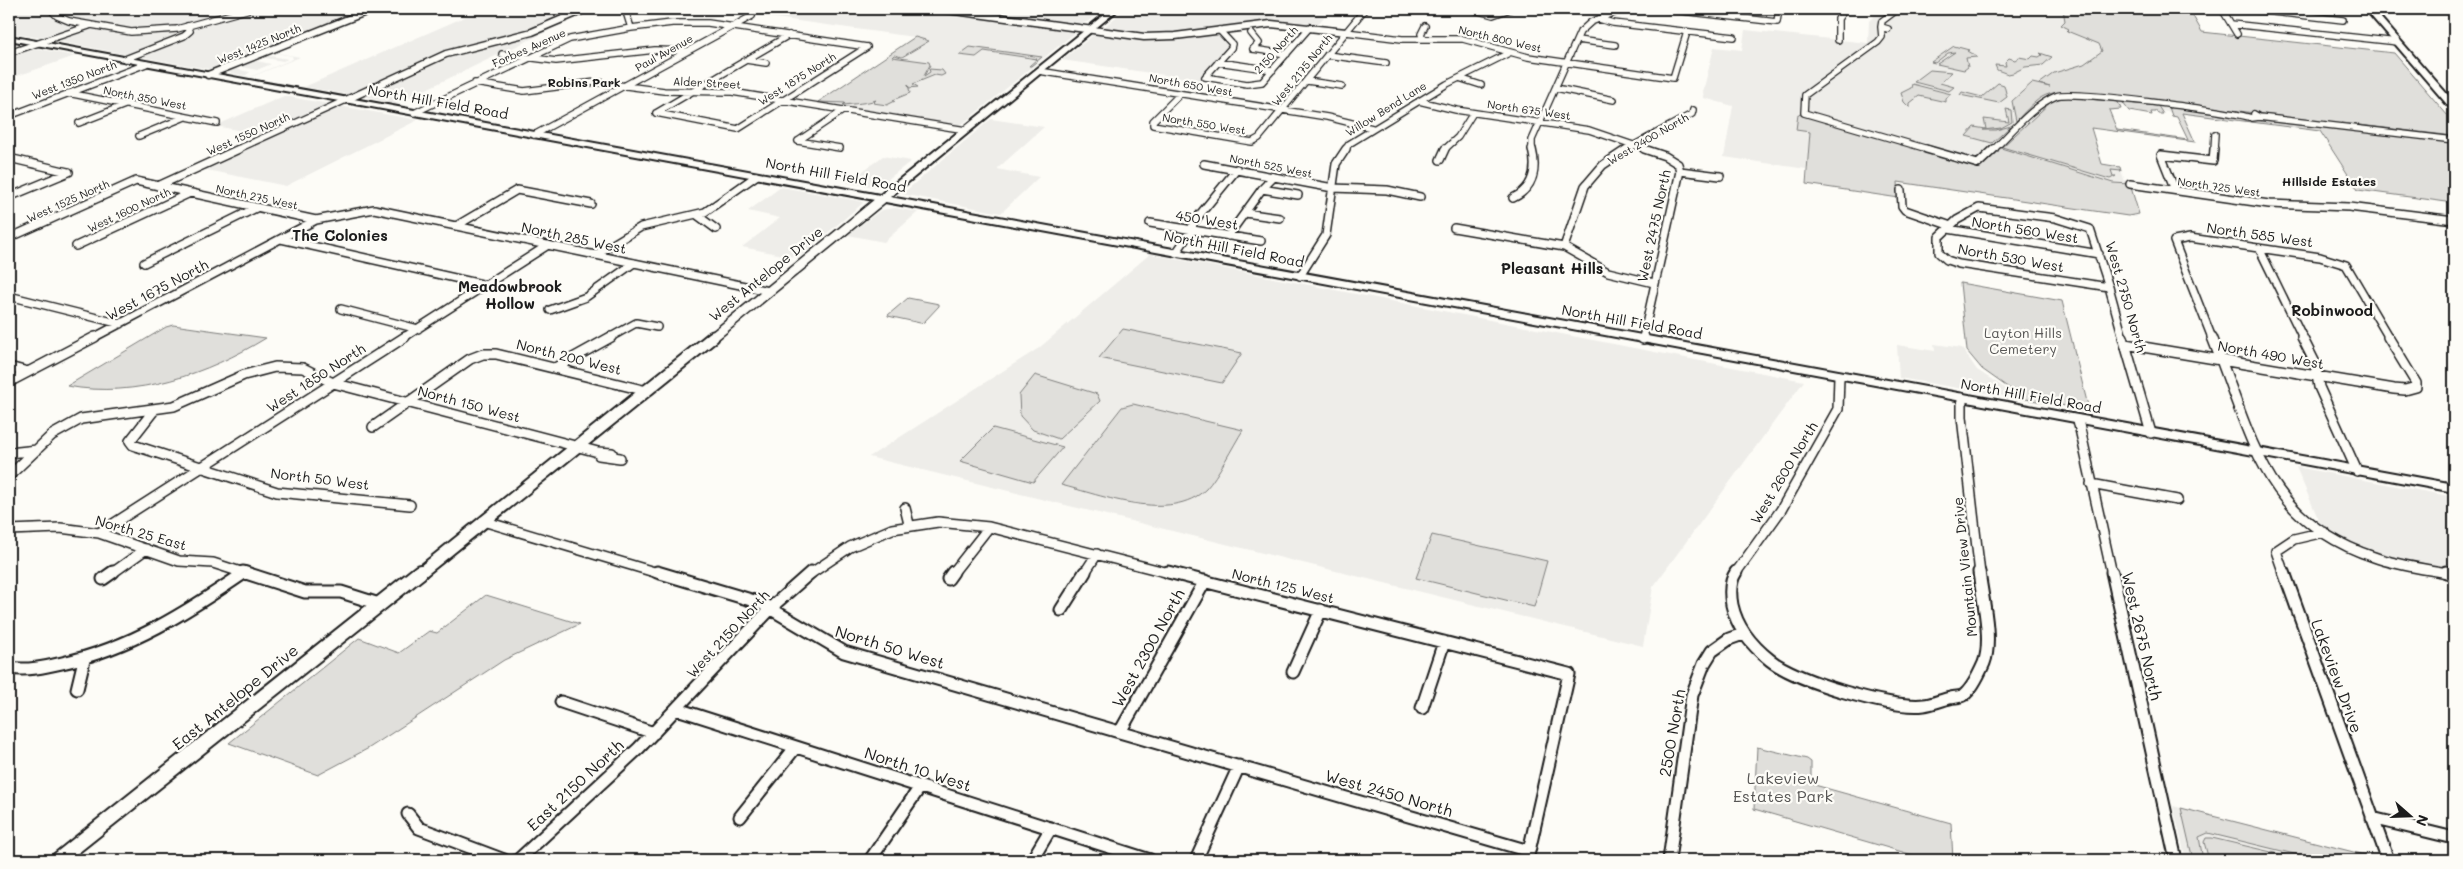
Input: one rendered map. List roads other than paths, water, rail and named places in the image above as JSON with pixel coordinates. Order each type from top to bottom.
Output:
[{"type":"main road","name":"West Antelope Drive","points":[[434,560],[578,447],[1115,9]]},
{"type":"main road","points":[[2368,9],[2454,107]]},
{"type":"main road","name":"North Hill Field Road","points":[[9,38],[2454,488]]},
{"type":"main road","name":"East Antelope Drive","points":[[58,860],[434,560]]},
{"type":"street","points":[[50,9],[61,18],[91,25],[145,33],[187,26],[250,9]]},
{"type":"street","name":"West 1425 North","points":[[208,75],[373,9]]},
{"type":"street","points":[[346,100],[446,54],[532,32],[586,9]]},
{"type":"street","name":"North 800 West","points":[[940,9],[1157,37],[1262,24],[1310,27],[1392,38],[1464,39],[1509,53],[1673,78],[1687,32]]},
{"type":"street","name":"West 2175 North","points":[[1252,142],[1259,138],[1364,9]]},
{"type":"street","points":[[1471,9],[1493,15],[1510,9]]},
{"type":"street","points":[[1513,198],[1525,192],[1528,187],[1535,160],[1531,148],[1576,40],[1585,27],[1624,9]]},
{"type":"street","points":[[1664,9],[1778,22],[1779,9]]},
{"type":"street","points":[[1838,40],[1838,19],[1845,9]]},
{"type":"street","points":[[1898,9],[1883,19],[1881,27],[1882,37],[1878,42],[1805,95],[1804,113],[1978,164],[2045,101],[2059,95],[2090,96],[2242,114],[2252,118],[2259,117],[2454,140]]},
{"type":"street","points":[[2222,9],[2237,34]]},
{"type":"street","points":[[2246,9],[2343,20]]},
{"type":"street","points":[[626,12],[631,28]]},
{"type":"street","name":"Paul Avenue","points":[[534,135],[752,16]]},
{"type":"street","points":[[1599,19],[1613,23],[1734,38]]},
{"type":"street","name":"Forbes Avenue","points":[[414,113],[570,39],[631,28],[689,22],[868,46]]},
{"type":"street","points":[[2231,24],[2398,42]]},
{"type":"street","points":[[9,53],[91,25]]},
{"type":"street","points":[[125,59],[184,36],[190,31],[187,26]]},
{"type":"street","points":[[1423,38],[1421,34],[1425,26]]},
{"type":"street","name":"2150 North","points":[[1218,62],[1205,76],[1209,79],[1256,84],[1262,82],[1310,27]]},
{"type":"street","points":[[1881,27],[1888,29]]},
{"type":"street","points":[[1218,62],[1231,48],[1232,44],[1219,30]]},
{"type":"street","points":[[1251,33],[1259,43],[1253,49],[1287,54]]},
{"type":"street","points":[[692,91],[789,35]]},
{"type":"street","points":[[1576,40],[1615,45]]},
{"type":"street","name":"West 1875 North","points":[[692,91],[656,113],[738,129],[868,46]]},
{"type":"street","points":[[502,54],[556,61],[659,48],[688,51]]},
{"type":"street","name":"Willow Bend Lane","points":[[1300,276],[1326,235],[1336,164],[1349,144],[1372,128],[1459,78],[1509,53]]},
{"type":"street","points":[[1327,55],[1386,63]]},
{"type":"street","points":[[746,60],[766,63]]},
{"type":"street","points":[[1218,62],[1273,70]]},
{"type":"street","name":"West 1350 North","points":[[9,116],[146,64]]},
{"type":"street","name":"North 650 West","points":[[1039,70],[1339,119],[1372,128]]},
{"type":"street","points":[[1459,78],[1481,84]]},
{"type":"street","points":[[1306,81],[1342,86]]},
{"type":"street","name":"Alder Street","points":[[475,83],[524,91],[596,82],[664,91],[732,92],[966,130]]},
{"type":"street","points":[[1556,88],[1614,100]]},
{"type":"street","name":"North 350 West","points":[[68,93],[217,123]]},
{"type":"street","points":[[1153,126],[1153,121],[1180,94]]},
{"type":"street","name":"West 1550 North","points":[[158,186],[346,100]]},
{"type":"street","name":"North 675 West","points":[[1419,101],[1473,113],[1589,130],[1635,145]]},
{"type":"street","points":[[78,124],[125,105]]},
{"type":"street","points":[[840,148],[798,141],[844,110]]},
{"type":"street","name":"West 2400 North","points":[[1564,247],[1589,179],[1596,170],[1635,145],[1692,114],[1693,110]]},
{"type":"street","points":[[1440,160],[1442,152],[1458,138],[1473,113]]},
{"type":"street","points":[[139,136],[186,117]]},
{"type":"street","name":"North 550 West","points":[[1153,126],[1252,142]]},
{"type":"street","points":[[2175,190],[2161,155],[2214,160],[2215,134]]},
{"type":"street","name":"West 2475 North","points":[[1635,145],[1673,160],[1678,164],[1680,171],[1654,282],[1643,339]]},
{"type":"street","points":[[9,158],[69,172]]},
{"type":"street","name":"North 525 West","points":[[1204,164],[1258,172],[1273,178],[1334,188],[1387,190],[1420,196]]},
{"type":"street","points":[[1176,253],[1192,230],[1193,224],[1237,169]]},
{"type":"street","points":[[1680,171],[1720,176]]},
{"type":"street","points":[[9,197],[69,172]]},
{"type":"street","points":[[595,255],[641,226],[697,215],[712,207],[756,176]]},
{"type":"street","points":[[1228,236],[1262,189],[1273,178]]},
{"type":"street","name":"North 275 West","points":[[136,182],[316,220],[374,209]]},
{"type":"street","name":"West 1525 North","points":[[9,238],[136,182]]},
{"type":"street","points":[[1296,204],[1301,182]]},
{"type":"street","name":"North 725 West","points":[[2130,184],[2269,204],[2349,207],[2454,220]]},
{"type":"street","points":[[1262,189],[1298,195]]},
{"type":"street","points":[[456,226],[517,190],[591,204]]},
{"type":"street","name":"North 560 West","points":[[1901,190],[1902,206],[1905,210],[1949,228],[2100,254]]},
{"type":"street","name":"West 1600 North","points":[[76,246],[190,193]]},
{"type":"street","points":[[144,263],[256,208]]},
{"type":"street","name":"West 2750 North","points":[[1949,228],[1973,209],[1979,208],[2080,223],[2092,231],[2151,433]]},
{"type":"street","name":"North 285 West","points":[[374,209],[769,291]]},
{"type":"street","points":[[1245,213],[1280,218]]},
{"type":"street","points":[[697,215],[716,229]]},
{"type":"street","name":"West 1675 North","points":[[9,382],[316,220]]},
{"type":"street","name":"450 West","points":[[1150,223],[1261,241]]},
{"type":"street","points":[[1454,228],[1564,247],[1608,272],[1654,282]]},
{"type":"street","name":"North 530 West","points":[[1949,228],[1941,233],[1938,240],[1939,253],[1947,260],[1959,264],[2109,287]]},
{"type":"street","points":[[9,232],[18,234]]},
{"type":"street","name":"North 585 West","points":[[2221,360],[2175,244],[2177,239],[2190,238],[2339,261],[2350,270],[2416,383],[2412,389]]},
{"type":"street","points":[[281,239],[486,285]]},
{"type":"street","name":"West 1850 North","points":[[99,533],[548,245]]},
{"type":"street","points":[[2259,248],[2315,363],[2319,377],[2319,387],[2357,471]]},
{"type":"street","points":[[550,310],[586,297],[634,263]]},
{"type":"street","points":[[9,296],[120,324]]},
{"type":"street","points":[[341,309],[418,329]]},
{"type":"street","points":[[555,368],[636,323],[657,327]]},
{"type":"street","name":"North 490 West","points":[[2126,344],[2394,389],[2412,389]]},
{"type":"street","name":"North 200 West","points":[[408,402],[470,359],[483,354],[496,354],[647,391]]},
{"type":"street","points":[[2221,360],[2268,477],[2291,506],[2324,532],[2366,554],[2454,574]]},
{"type":"street","points":[[9,367],[28,372]]},
{"type":"street","name":"North 150 West","points":[[37,450],[57,430],[84,418],[100,414],[155,409],[186,403],[240,376],[273,367],[306,368],[320,378],[333,383],[578,447],[612,454],[616,457]]},
{"type":"street","name":"West 2600 North","points":[[1743,634],[1734,614],[1730,596],[1734,577],[1781,510],[1838,409],[1840,376]]},
{"type":"street","name":"Mountain View Drive","points":[[1743,634],[1770,660],[1798,677],[1824,686],[1889,701],[1923,706],[1964,696],[1975,681],[1985,661],[1987,640],[1962,417],[1962,398]]},
{"type":"street","points":[[373,427],[408,402]]},
{"type":"street","name":"North 50 West","points":[[155,409],[130,441],[133,445],[277,492],[410,504]]},
{"type":"street","name":"West 2675 North","points":[[2078,420],[2176,860]]},
{"type":"street","points":[[9,453],[37,450]]},
{"type":"street","points":[[9,476],[24,466],[37,450]]},
{"type":"street","points":[[2091,484],[2177,500]]},
{"type":"street","points":[[905,508],[909,524]]},
{"type":"street","name":"West 2150 North","points":[[654,733],[769,607],[829,559],[853,544],[909,524],[953,521],[989,527]]},
{"type":"street","name":"North 50 West","points":[[483,522],[740,596],[769,607],[822,642],[844,652],[1239,766]]},
{"type":"street","points":[[948,579],[989,527]]},
{"type":"street","name":"North 125 West","points":[[989,527],[1569,674]]},
{"type":"street","name":"North 25 East","points":[[9,530],[60,528],[99,533],[179,561],[213,563],[306,592],[340,592],[379,604]]},
{"type":"street","name":"Lakeview Drive","points":[[2324,532],[2294,539],[2276,551],[2388,860]]},
{"type":"street","points":[[103,579],[146,550]]},
{"type":"street","points":[[1061,610],[1097,554]]},
{"type":"street","points":[[9,668],[43,667],[84,660],[163,627],[244,573]]},
{"type":"street","name":"West 2300 North","points":[[1120,732],[1204,580]]},
{"type":"street","points":[[1293,672],[1321,610]]},
{"type":"street","name":"2500 North","points":[[1669,860],[1692,694],[1710,651],[1730,638],[1743,634]]},
{"type":"street","points":[[1422,708],[1444,642]]},
{"type":"street","points":[[77,689],[84,660]]},
{"type":"street","name":"West 2450 North","points":[[1239,766],[1528,856],[1569,674]]},
{"type":"street","points":[[561,702],[654,733]]},
{"type":"street","name":"North 10 West","points":[[677,709],[1150,860]]},
{"type":"street","name":"East 2150 North","points":[[518,860],[654,733]]},
{"type":"street","points":[[740,817],[795,748]]},
{"type":"street","points":[[1196,860],[1239,766]]},
{"type":"street","points":[[870,860],[920,787]]},
{"type":"street","points":[[408,814],[419,828],[504,860]]},
{"type":"street","points":[[2372,818],[2454,838]]},
{"type":"street","points":[[1032,860],[1051,828]]},
{"type":"district","name":"Robins Park","points":[[584,83]]},
{"type":"district","name":"Hillside Estates","points":[[2329,182]]},
{"type":"district","name":"The Colonies","points":[[340,236]]},
{"type":"district","name":"Pleasant Hills","points":[[1552,269]]},
{"type":"district","name":"Meadowbrook Hollow","points":[[510,296]]},
{"type":"district","name":"Robinwood","points":[[2332,311]]},
{"type":"park label","name":"Layton Hills Cemetery","points":[[2023,342]]},
{"type":"park label","name":"Lakeview Estates Park","points":[[1783,787]]}]
